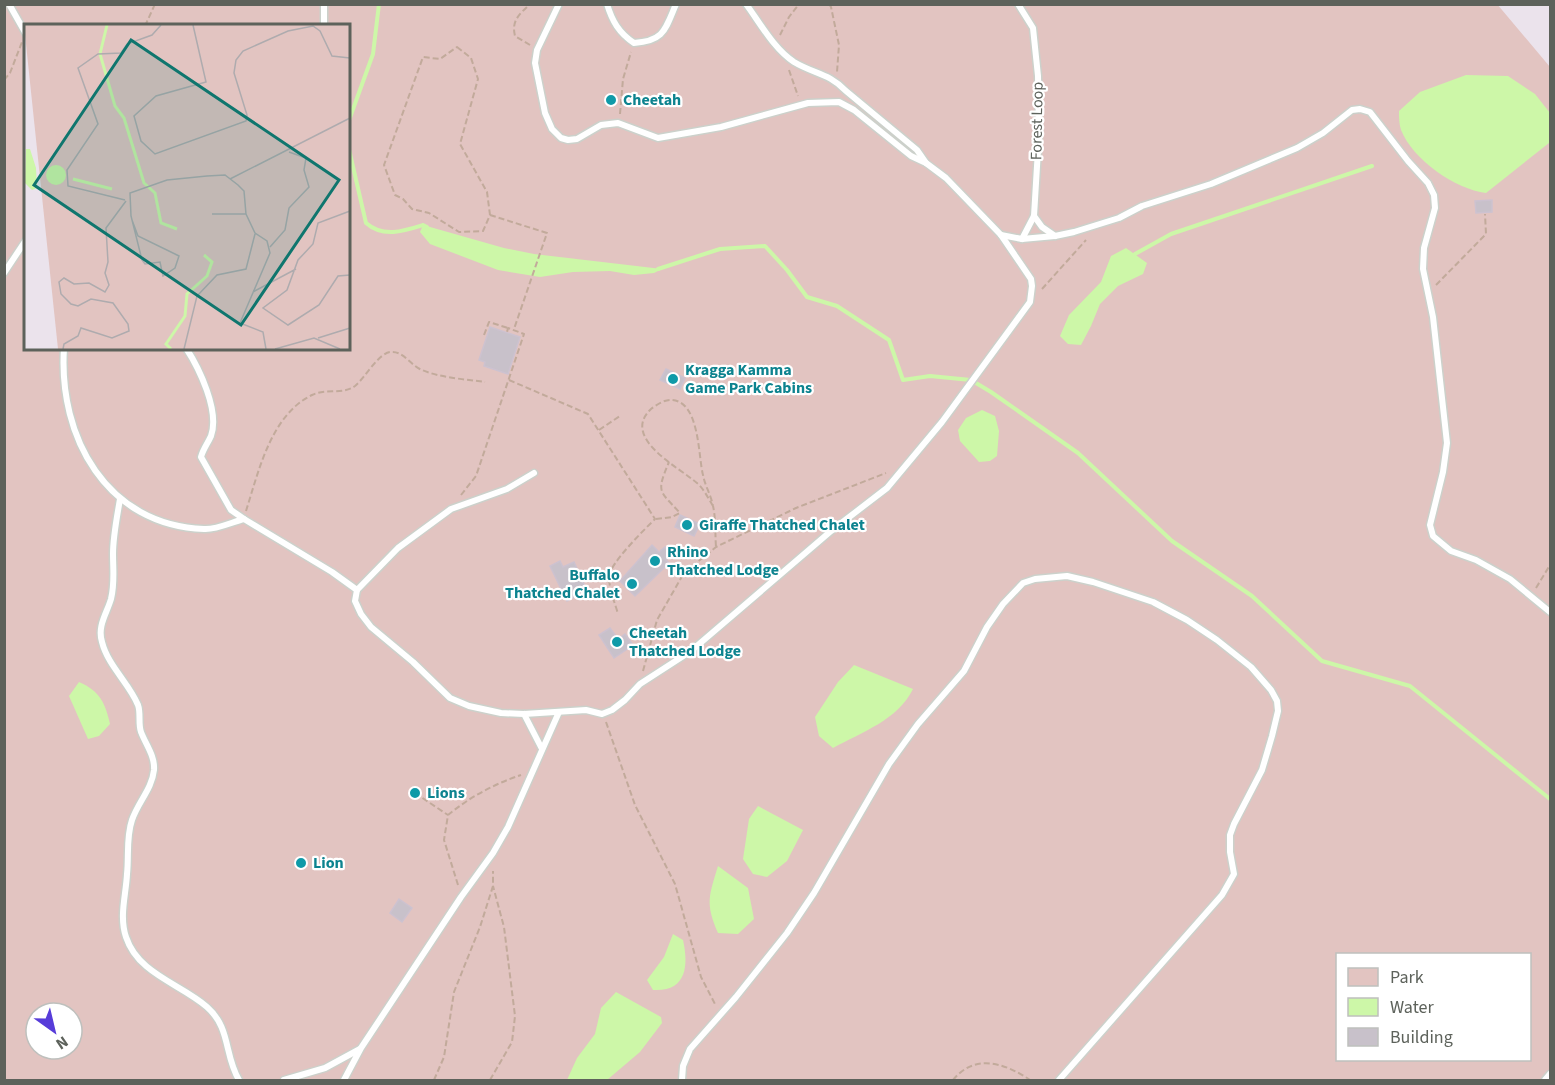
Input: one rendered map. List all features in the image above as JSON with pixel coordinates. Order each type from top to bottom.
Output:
[{"type":"lane","points":[[9,4],[24,30]]},
{"type":"lane","points":[[324,4],[324,24]]},
{"type":"lane","points":[[534,473],[507,489],[451,509],[399,548],[357,590],[355,601],[371,627],[413,662],[450,699],[501,713],[524,714],[586,710],[602,714],[625,700],[640,684],[691,651],[831,531],[887,488],[942,422],[1030,302],[1032,286],[1031,279],[1001,235],[946,178],[926,163],[911,156],[854,110],[839,102],[820,101],[800,104],[721,127],[658,138],[618,123],[601,125],[577,139],[561,138],[552,129],[545,113],[535,63],[537,50],[559,4]]},
{"type":"lane","points":[[608,4],[616,26],[634,43],[648,42],[658,38],[667,26],[676,4]]},
{"type":"lane","points":[[746,4],[783,53],[793,61],[835,80],[917,150],[926,163]]},
{"type":"lane","name":"Forest Loop","points":[[1018,4],[1033,28],[1038,76],[1039,133],[1034,216],[1022,239]]},
{"type":"lane","points":[[839,102],[846,91]]},
{"type":"lane","points":[[1001,235],[1022,239],[1055,236],[1119,218],[1142,206],[1211,184],[1269,161],[1323,133],[1352,110],[1360,109],[1370,112],[1428,183],[1434,195],[1433,220],[1424,248],[1423,269],[1433,317],[1447,443],[1443,472],[1430,525],[1433,536],[1451,551],[1476,560],[1494,570],[1531,595],[1551,612]]},
{"type":"lane","points":[[1034,216],[1055,236]]},
{"type":"lane","points":[[4,273],[24,243]]},
{"type":"lane","points":[[64,350],[62,374],[77,440],[96,471],[120,499],[158,522],[206,530],[244,519]]},
{"type":"lane","points":[[187,350],[200,370],[207,389],[211,413],[211,436],[203,448],[201,457],[231,510],[357,590]]},
{"type":"lane","points":[[120,499],[113,554],[115,580],[111,600],[101,624],[101,641],[111,662],[139,706],[140,730],[151,751],[154,767],[152,782],[132,818],[128,835],[128,873],[123,926],[129,945],[154,973],[205,1005],[216,1016],[224,1030],[232,1068],[238,1080]]},
{"type":"lane","points":[[682,1080],[683,1066],[690,1049],[736,997],[787,933],[814,893],[889,764],[918,724],[964,671],[987,627],[1003,604],[1023,583],[1035,579],[1066,576],[1153,602],[1187,620],[1251,666],[1271,690],[1278,711],[1262,770],[1230,835],[1234,874],[1231,881],[1222,895],[1059,1080]]},
{"type":"lane","points":[[344,1080],[361,1048],[461,897],[493,853],[508,827],[559,712]]},
{"type":"lane","points":[[524,714],[542,749]]},
{"type":"lane","points":[[284,1080],[325,1068],[361,1048]]},
{"type":"lane","points":[[1545,1080],[1551,1074]]},
{"type":"path","points":[[146,24],[154,4]]},
{"type":"path","points":[[530,4],[515,19],[513,29],[515,36],[537,50]]},
{"type":"path","points":[[775,42],[799,4]]},
{"type":"path","points":[[829,4],[839,45],[839,64],[835,80]]},
{"type":"path","points":[[4,80],[10,73],[24,39]]},
{"type":"path","points":[[618,123],[623,79],[634,43]]},
{"type":"path","points":[[457,47],[471,58],[478,79],[460,144],[487,192],[490,215],[483,231],[459,232],[429,213],[412,208],[404,199],[394,195],[384,165],[423,57],[440,59],[457,47]]},
{"type":"path","points":[[783,53],[800,104]]},
{"type":"path","points":[[1428,294],[1486,234],[1485,214]]},
{"type":"path","points":[[490,215],[547,233],[514,329]]},
{"type":"path","points":[[1030,302],[1100,224]]},
{"type":"path","points":[[451,509],[476,476],[524,334],[489,322],[484,335]]},
{"type":"path","points":[[507,332],[508,328]]},
{"type":"path","points":[[244,519],[269,446],[281,422],[294,406],[310,395],[322,390],[348,390],[362,380],[386,353],[393,352],[403,356],[421,370],[485,382]]},
{"type":"path","points":[[510,381],[584,411],[599,430],[655,519]]},
{"type":"path","points":[[713,506],[700,486],[653,450],[646,438],[643,423],[649,412],[658,404],[670,399],[680,402],[696,428],[703,476],[713,506],[716,547]]},
{"type":"path","points":[[599,430],[620,416]]},
{"type":"path","points":[[618,614],[609,576],[611,570],[628,547],[655,519],[667,518],[680,513],[662,494],[661,482],[669,462]]},
{"type":"path","points":[[640,684],[657,620],[684,573],[716,547],[796,508],[888,472]]},
{"type":"path","points":[[628,547],[632,551]]},
{"type":"path","points":[[1531,595],[1551,566]]},
{"type":"path","points":[[602,714],[643,823],[675,884],[701,977],[720,1013]]},
{"type":"path","points":[[461,897],[444,840],[448,815],[465,801],[500,782],[533,771]]},
{"type":"path","points":[[415,793],[448,815]]},
{"type":"path","points":[[490,1080],[512,1042],[515,1016],[504,927],[493,886],[493,853]]},
{"type":"path","points":[[434,1080],[444,1057],[454,992],[480,927],[493,886]]},
{"type":"path","points":[[953,1080],[965,1069],[983,1063],[998,1064],[1013,1069],[1030,1080]]},
{"type":"green space","points":[[1497,4],[1550,67],[1550,1080],[5,1080],[5,5]]},
{"type":"water","points":[[1466,75],[1508,76],[1535,94],[1550,113],[1549,143],[1486,193],[1461,186],[1436,171],[1415,152],[1400,125],[1399,111],[1420,92]]},
{"type":"water","points":[[423,225],[534,254],[662,269],[654,273],[634,275],[610,271],[573,272],[540,277],[498,270],[430,244],[420,232]]},
{"type":"water","points":[[1126,248],[1147,263],[1143,274],[1118,286],[1100,304],[1081,345],[1068,344],[1060,336],[1069,315],[1101,282],[1111,256]]},
{"type":"water","points":[[982,410],[995,416],[999,431],[997,456],[990,461],[979,462],[960,441],[958,430],[966,418]]},
{"type":"water","points":[[854,665],[913,689],[906,700],[889,717],[833,748],[819,736],[815,717],[838,682]]},
{"type":"water","points":[[79,682],[92,689],[100,698],[110,724],[99,736],[88,739],[69,696]]},
{"type":"water","points":[[758,806],[803,830],[787,861],[767,877],[753,874],[743,859],[749,819]]},
{"type":"water","points":[[718,866],[748,888],[754,919],[738,934],[718,933],[711,914],[711,892]]},
{"type":"water","points":[[673,934],[683,940],[685,968],[683,976],[672,987],[653,990],[647,980],[664,957]]},
{"type":"water","points":[[616,992],[661,1017],[662,1023],[640,1052],[607,1080],[567,1080],[577,1058],[595,1034],[601,1008]]},
{"type":"building","points":[[1492,200],[1492,212],[1476,213],[1475,201]]},
{"type":"building","points":[[490,327],[520,337],[508,374],[484,366],[485,362],[479,360]]},
{"type":"building","name":"Kragga Kamma Game Park Cabins","points":[[666,369],[685,378],[680,389],[660,380]]},
{"type":"building","name":"Giraffe Thatched Chalet","points":[[680,515],[700,524],[694,536],[675,527]]},
{"type":"building","points":[[652,545],[659,552],[665,547],[672,554],[666,560],[669,563],[635,596],[620,581]]},
{"type":"building","points":[[560,561],[563,567],[574,562],[587,591],[567,601],[550,566]]},
{"type":"building","name":"Cheetah Thatched Lodge","points":[[610,628],[618,639],[625,634],[633,645],[614,658],[599,635]]},
{"type":"building","points":[[399,899],[412,908],[402,922],[390,913]]},
{"type":"waterway","points":[[350,117],[373,54],[379,4]]},
{"type":"waterway","points":[[350,154],[366,223],[386,232],[401,231],[423,225],[427,227]]},
{"type":"waterway","points":[[1135,254],[1171,234],[1372,166]]},
{"type":"waterway","points":[[658,269],[720,249],[765,246],[807,297],[837,306],[889,340],[903,380],[930,376],[971,380],[991,392],[1078,453],[1172,541],[1252,596],[1322,661],[1410,686],[1550,799]]},
{"type":"place","name":"Cheetah","points":[[611,100]]},
{"type":"place","name":"Kragga Kamma Game Park Cabins","points":[[673,379]]},
{"type":"place","name":"Giraffe Thatched Chalet","points":[[687,525]]},
{"type":"place","name":"Rhino Thatched Lodge","points":[[655,561]]},
{"type":"place","name":"Buffalo Thatched Chalet","points":[[632,584]]},
{"type":"place","name":"Cheetah Thatched Lodge","points":[[617,642]]},
{"type":"place","name":"Lions","points":[[415,793]]},
{"type":"place","name":"Lion","points":[[301,863]]}]
